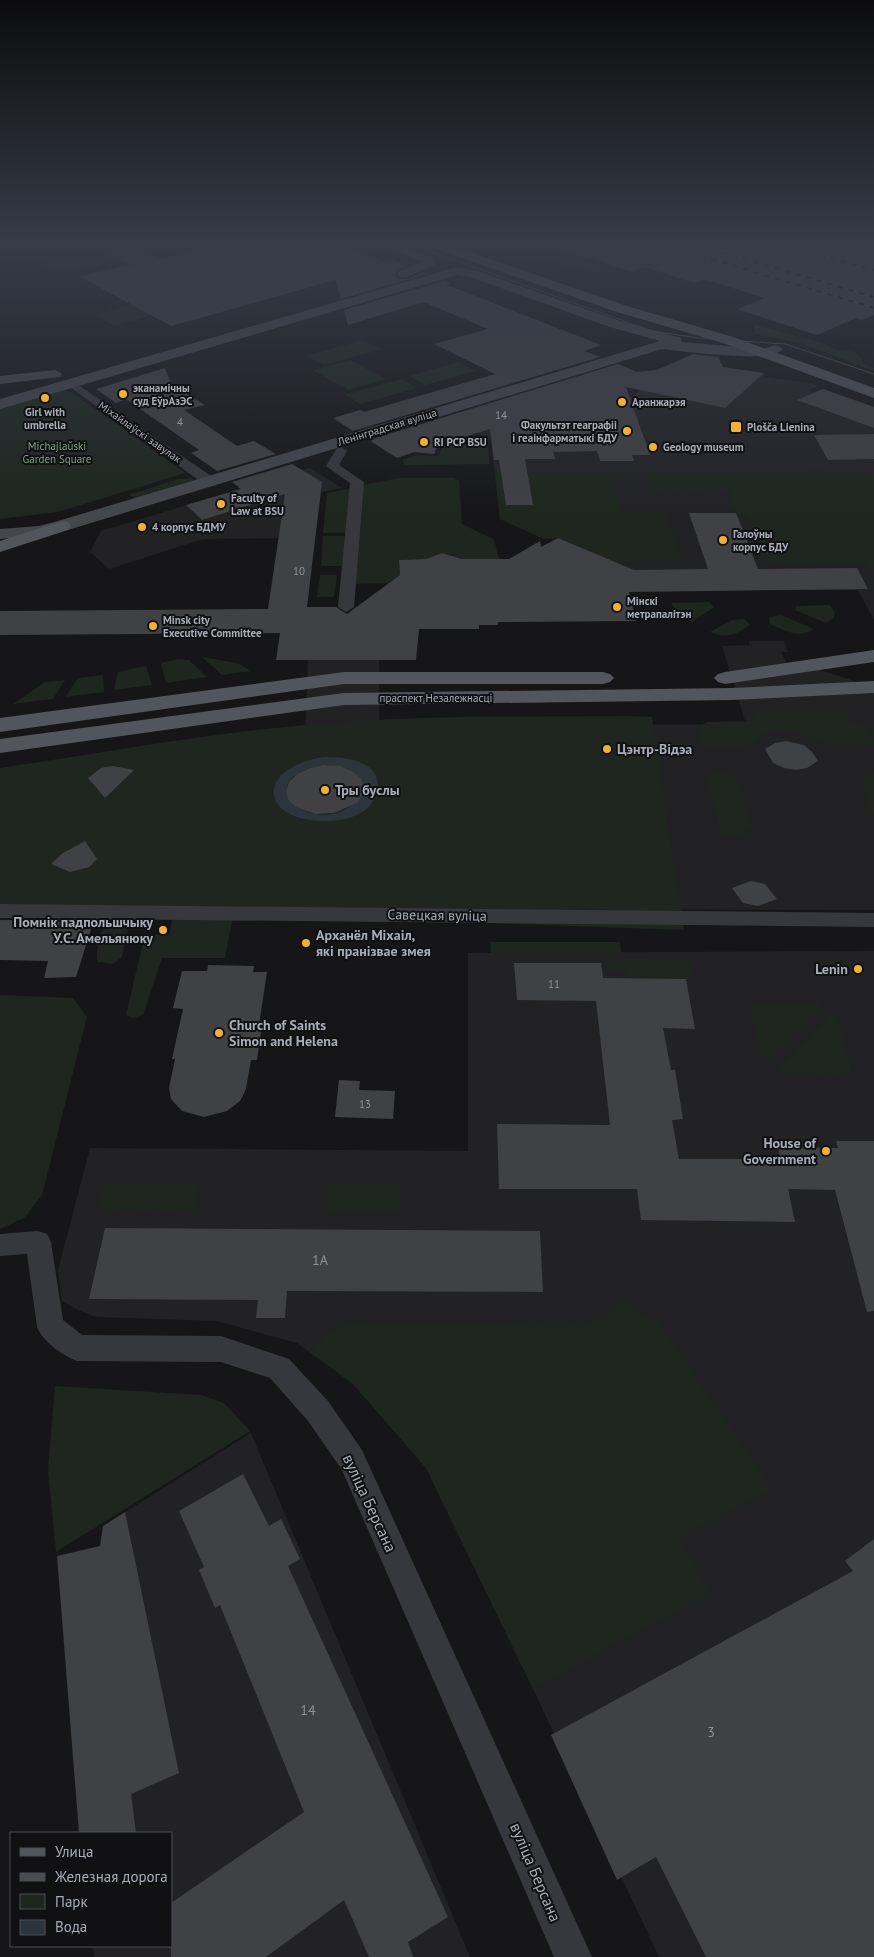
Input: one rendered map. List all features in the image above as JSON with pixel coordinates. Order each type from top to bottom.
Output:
[{"type":"main road","points":[[712,334],[874,384]]},
{"type":"main road","points":[[733,334],[874,394]]},
{"type":"main road","points":[[0,547],[62,526]]},
{"type":"main road","points":[[728,686],[874,656]]},
{"type":"main road","name":"праспект Незалежнасці","points":[[0,746],[344,699],[728,686],[874,674]]},
{"type":"main road","name":"праспект Незалежнасці","points":[[0,725],[344,678],[874,687]]},
{"type":"main road","points":[[728,686],[874,699]]},
{"type":"street","points":[[0,380],[48,376],[78,370],[199,334]]},
{"type":"street","points":[[0,404],[237,334]]},
{"type":"street","points":[[617,334],[635,343],[635,354]]},
{"type":"street","points":[[635,354],[647,343],[645,334]]},
{"type":"street","points":[[647,334],[744,350]]},
{"type":"street","name":"Ленінградская вуліца","points":[[0,534],[39,531],[62,526],[661,345],[671,344],[770,351]]},
{"type":"street","points":[[0,387],[71,383]]},
{"type":"street","name":"Міхайлаўскі завулак","points":[[71,383],[209,481]]},
{"type":"street","points":[[341,451],[332,466],[357,482],[346,607]]},
{"type":"street","name":"Савецкая вуліца","points":[[0,911],[874,920]]},
{"type":"street","name":"вуліца Берсана","points":[[0,1245],[38,1242],[50,1327],[78,1348],[221,1348],[279,1368],[318,1411],[352,1460],[532,1861],[573,1957]]},
{"type":"shaded area","points":[[748,371],[766,375],[764,377],[811,383],[818,386],[809,390],[814,392],[823,389],[874,407],[874,620],[858,590],[745,590],[613,570],[612,561],[558,538],[544,539],[500,519],[491,441],[477,433],[438,445],[434,454],[414,452],[397,458],[375,444],[563,387],[588,398],[630,398],[639,390],[625,387]]},
{"type":"shaded area","points":[[310,468],[342,488],[321,492],[314,538],[203,539],[109,569],[90,552],[101,531]]},
{"type":"shaded area","points":[[309,637],[379,656],[379,732],[443,726],[746,724],[722,646],[749,645],[749,641],[784,641],[788,652],[781,652],[786,663],[812,668],[849,679],[874,691],[874,910],[518,909],[305,731]]},
{"type":"shaded area","points":[[874,951],[874,1922],[822,1957],[659,1957],[533,1689],[426,1468],[353,1384],[297,1343],[216,1321],[96,1317],[62,1301],[58,1270],[90,1148],[468,1151],[468,953]]},
{"type":"shaded area","points":[[251,1433],[470,1957],[94,1957],[93,1947],[172,1947],[172,1832],[80,1832],[77,1800],[111,1521]]},
{"type":"green space","points":[[758,334],[791,334],[826,344],[836,350],[851,351],[860,357],[864,364],[874,368],[874,371],[803,344]]},
{"type":"green space","points":[[363,340],[381,349],[324,365],[306,356]]},
{"type":"green space","points":[[350,360],[386,379],[348,390],[313,370]]},
{"type":"green space","points":[[458,362],[475,371],[425,385],[409,376]]},
{"type":"green space","points":[[402,379],[417,388],[360,404],[345,395]]},
{"type":"green space","name":"Michajlaŭski Garden Square","points":[[60,390],[71,392],[185,473],[58,512],[0,519],[0,407]]},
{"type":"green space","points":[[477,436],[487,442],[490,464],[404,465],[403,460],[417,455],[438,456],[443,446]]},
{"type":"green space","points":[[859,471],[874,476],[874,580],[866,564],[770,565],[747,516],[736,513],[729,489],[654,490],[648,474]]},
{"type":"green space","points":[[495,474],[611,474],[622,512],[666,512],[682,559],[612,561],[558,538],[544,539],[500,519]]},
{"type":"green space","points":[[191,478],[194,480],[135,499],[129,495],[178,479]]},
{"type":"green space","points":[[399,478],[454,478],[459,481],[462,524],[493,539],[500,559],[462,559],[442,553],[426,559],[399,560],[400,575],[388,583],[352,584],[363,485]]},
{"type":"green space","points":[[351,488],[346,533],[323,533],[327,493]]},
{"type":"green space","points":[[323,536],[345,536],[342,566],[321,566]]},
{"type":"green space","points":[[320,575],[337,575],[334,597],[317,597]]},
{"type":"green space","points":[[709,602],[714,607],[692,622],[680,616],[671,603]]},
{"type":"green space","points":[[830,605],[835,612],[834,618],[826,623],[795,610],[796,606]]},
{"type":"green space","points":[[781,615],[814,629],[797,634],[770,624],[769,617]]},
{"type":"green space","points":[[745,619],[750,625],[731,635],[710,632],[732,620]]},
{"type":"green space","points":[[202,657],[237,663],[251,671],[222,675]]},
{"type":"green space","points":[[178,659],[189,660],[207,677],[166,683],[161,663]]},
{"type":"green space","points":[[146,666],[152,685],[114,690],[118,672]]},
{"type":"green space","points":[[103,675],[104,692],[65,697],[78,678]]},
{"type":"green space","points":[[65,680],[53,699],[13,704],[45,682]]},
{"type":"green space","points":[[845,710],[850,721],[868,726],[874,745],[830,745],[796,732],[775,732],[760,736],[750,746],[703,746],[699,730],[701,725],[707,722],[755,721],[752,712]]},
{"type":"green space","points":[[652,717],[684,930],[457,922],[232,920],[225,958],[162,958],[143,1015],[132,1018],[126,1015],[145,934],[169,935],[173,917],[0,914],[0,768],[247,731],[329,723],[442,718]]},
{"type":"green space","points":[[706,774],[729,774],[739,780],[752,829],[745,831],[744,835],[721,835]]},
{"type":"green space","points":[[867,774],[874,774],[874,817],[860,781],[866,779]]},
{"type":"green space","points":[[109,925],[121,925],[128,930],[122,957],[113,964],[98,962],[98,944],[103,930]]},
{"type":"green space","points":[[490,942],[620,942],[621,953],[491,954]]},
{"type":"green space","points":[[607,958],[689,960],[693,978],[628,976],[626,971],[609,972]]},
{"type":"green space","points":[[0,995],[73,998],[87,1017],[42,1195],[24,1218],[0,1229]]},
{"type":"green space","points":[[820,1003],[821,1008],[770,1059],[762,1059],[748,1004]]},
{"type":"green space","points":[[829,1016],[837,1016],[853,1075],[781,1074],[779,1067]]},
{"type":"green space","points":[[103,1183],[200,1184],[195,1211],[97,1210]]},
{"type":"green space","points":[[328,1184],[399,1184],[399,1214],[326,1213]]},
{"type":"green space","points":[[619,1300],[659,1322],[773,1490],[680,1537],[710,1593],[533,1689],[426,1468],[353,1384],[310,1351],[325,1335],[348,1322],[583,1326],[608,1316]]},
{"type":"green space","points":[[55,1386],[201,1395],[224,1403],[250,1431],[56,1552],[48,1469]]},
{"type":"water","points":[[323,757],[345,758],[360,762],[372,770],[376,776],[379,792],[368,808],[359,814],[344,819],[328,821],[305,819],[289,814],[278,805],[274,794],[276,783],[285,772],[300,763]],"holes":[[[323,765],[331,765],[355,773],[362,784],[364,792],[348,808],[329,814],[312,813],[297,806],[288,796],[288,784],[299,773]]]},
{"type":"building","points":[[469,334],[574,334],[601,345],[584,351],[600,357],[353,431],[333,418],[360,410],[364,412],[495,374],[434,344]]},
{"type":"building","points":[[693,354],[718,357],[723,367],[764,373],[725,408],[626,387],[650,455],[632,455],[634,461],[600,461],[597,451],[553,452],[555,459],[525,459],[533,505],[506,505],[499,460],[494,460],[490,429],[438,445],[434,454],[414,452],[397,458],[369,440],[618,364],[637,372],[657,370]]},
{"type":"building","points":[[165,368],[171,384],[167,386],[181,390],[205,405],[184,410],[237,446],[254,441],[276,454],[217,471],[191,453],[199,450],[126,399],[116,403],[96,389]]},
{"type":"building","points":[[823,389],[874,407],[874,428],[797,400]]},
{"type":"building","points":[[874,434],[874,459],[828,460],[814,435]]},
{"type":"building","points":[[292,464],[322,482],[307,607],[336,607],[347,614],[400,575],[399,560],[426,559],[442,553],[462,559],[509,559],[540,541],[541,547],[558,538],[634,570],[708,569],[689,513],[736,513],[758,569],[857,568],[868,589],[629,592],[636,621],[498,622],[498,625],[479,625],[479,629],[419,629],[416,660],[276,660],[280,633],[0,635],[0,611],[268,609],[285,494],[202,520],[186,505],[241,489],[232,482]]},
{"type":"building","points":[[786,741],[804,745],[818,761],[807,768],[796,770],[784,768],[773,763],[765,749],[775,743]]},
{"type":"building","points":[[323,765],[340,766],[352,771],[362,779],[364,792],[357,803],[334,813],[315,814],[296,807],[288,800],[286,791],[289,782],[297,774]]},
{"type":"building","points":[[113,766],[134,770],[105,798],[88,778],[101,768]]},
{"type":"building","points":[[85,841],[97,859],[89,867],[70,872],[51,864],[63,853]]},
{"type":"building","points":[[751,881],[765,884],[777,899],[758,906],[743,903],[732,888]]},
{"type":"building","points":[[0,920],[90,921],[93,923],[76,977],[44,978],[48,961],[0,960]]},
{"type":"building","name":"House of Government","points":[[514,963],[601,963],[603,978],[686,979],[695,1029],[663,1028],[671,1070],[675,1070],[683,1119],[672,1120],[679,1159],[781,1159],[778,1147],[838,1148],[836,1141],[874,1141],[874,1311],[867,1312],[835,1190],[788,1189],[795,1222],[641,1220],[637,1189],[499,1189],[497,1124],[610,1125],[596,1001],[517,1000]]},
{"type":"building","name":"Church of Saints Simon and Helena","points":[[208,965],[254,966],[253,972],[267,972],[259,1025],[262,1025],[257,1060],[251,1060],[246,1089],[240,1101],[227,1111],[204,1117],[182,1111],[171,1099],[169,1088],[175,1059],[172,1059],[183,1009],[173,1008],[182,971],[207,971]]},
{"type":"building","points":[[339,1080],[360,1081],[359,1090],[395,1091],[393,1119],[335,1117]]},
{"type":"building","points":[[105,1228],[540,1231],[543,1292],[287,1291],[285,1318],[256,1318],[258,1300],[89,1299]]},
{"type":"building","points":[[243,1474],[269,1526],[281,1519],[300,1559],[288,1566],[448,1917],[408,1942],[413,1957],[369,1957],[344,1900],[266,1957],[171,1957],[172,1902],[304,1812],[220,1605],[215,1608],[199,1570],[204,1567],[179,1511]]},
{"type":"building","points":[[125,1512],[179,1773],[131,1794],[136,1832],[79,1832],[57,1556],[100,1546],[103,1526]]},
{"type":"building","points":[[874,1539],[874,1957],[706,1957],[656,1857],[617,1880],[551,1735],[853,1571],[845,1561]]},
{"type":"tram line","points":[[674,334],[698,338],[785,344],[874,374]]},
{"type":"place","name":"эканамічны суд ЕўрАзЭС","points":[[123,394]]},
{"type":"place","name":"Girl with umbrella","points":[[45,398]]},
{"type":"place","name":"Аранжарэя","points":[[622,402]]},
{"type":"place","name":"Plošča Lienina","points":[[736,427]]},
{"type":"place","name":"Факультэт геаграфіі і геаінфарматыкі БДУ","points":[[627,431]]},
{"type":"place","name":"RI PCP BSU","points":[[424,442]]},
{"type":"place","name":"Geology museum","points":[[653,447]]},
{"type":"place","name":"Faculty of Law at BSU","points":[[221,504]]},
{"type":"place","name":"4 корпус БДМУ","points":[[142,527]]},
{"type":"place","name":"Галоўны корпус БДУ","points":[[723,540]]},
{"type":"place","name":"Мінскі метрапалітэн","points":[[617,607]]},
{"type":"place","name":"Minsk city Executive Committee","points":[[153,626]]},
{"type":"place","name":"Цэнтр-Відэа","points":[[607,749]]},
{"type":"place","name":"Тры буслы","points":[[325,790]]},
{"type":"place","name":"Помнік падпольшчыку У.С. Амельянюку","points":[[163,930]]},
{"type":"place","name":"Арханёл Міхаіл, які пранізвае змея","points":[[306,943]]},
{"type":"place","name":"Lenin","points":[[858,969]]},
{"type":"place","name":"Church of Saints Simon and Helena","points":[[219,1033]]},
{"type":"place","name":"House of Government","points":[[826,1151]]}]
